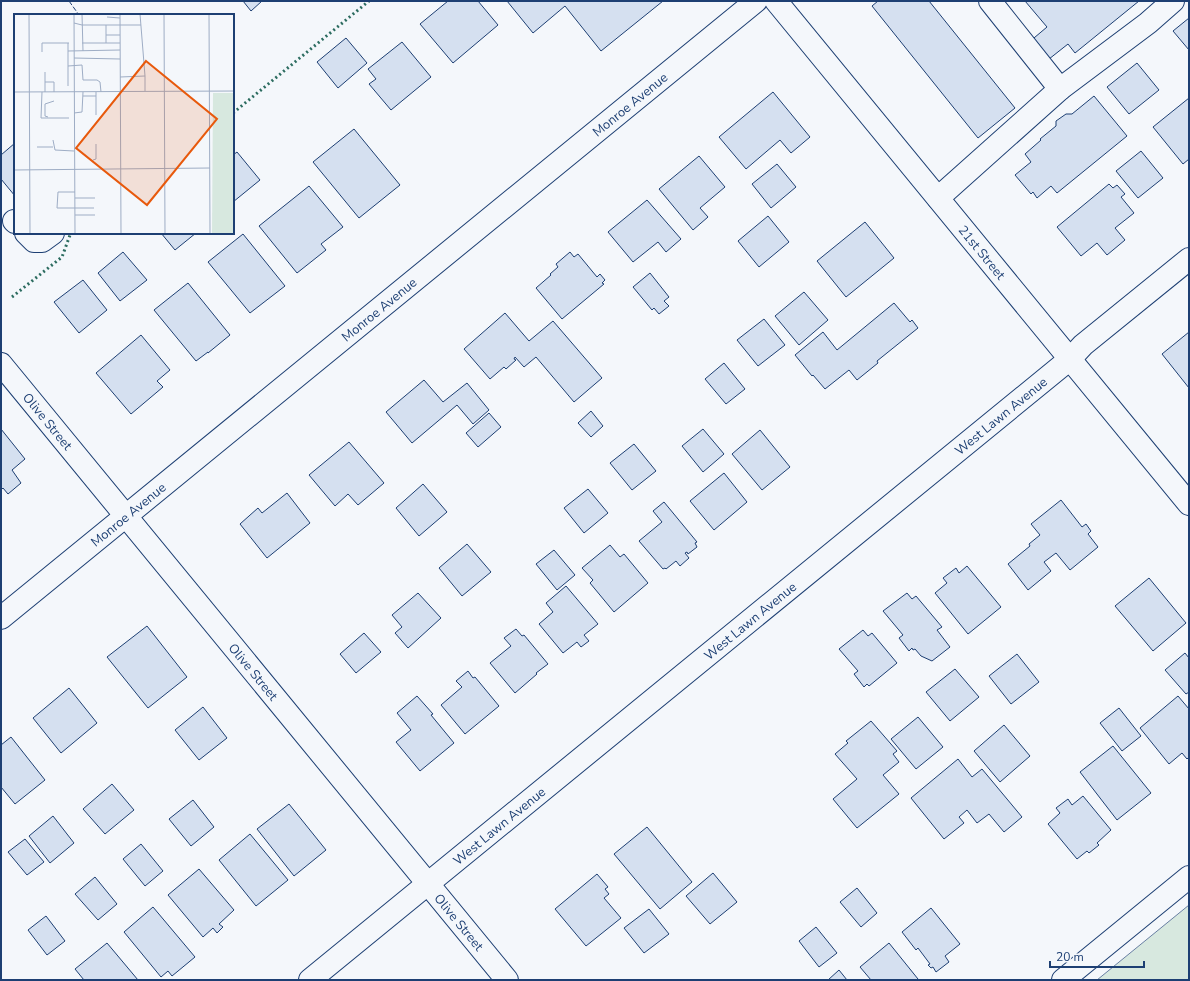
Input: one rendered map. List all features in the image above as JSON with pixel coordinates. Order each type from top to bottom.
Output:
[{"type":"street","name":"Monroe Avenue","points":[[1,618],[756,1]]},
{"type":"street","name":"21st Street","points":[[776,1],[1189,504]]},
{"type":"street","points":[[990,1],[1060,89]]},
{"type":"street","points":[[938,198],[1060,89],[1148,23],[1173,1]]},
{"type":"street","points":[[27,234],[34,241],[42,241],[52,234]]},
{"type":"street","name":"West Lawn Avenue","points":[[310,980],[1070,359],[1083,345],[1189,259]]},
{"type":"street","name":"Olive Street","points":[[1,364],[507,980]]},
{"type":"street","points":[[1063,980],[1189,877]]},
{"type":"shaded area","points":[[1189,905],[1189,980],[1097,980]]},
{"type":"building","points":[[243,1],[262,1],[251,11]]},
{"type":"building","points":[[448,1],[478,1],[498,25],[453,63],[420,24]]},
{"type":"building","points":[[507,1],[663,1],[601,51],[565,6],[533,33]]},
{"type":"building","points":[[878,1],[929,1],[1015,108],[978,138],[872,6]]},
{"type":"building","points":[[1025,1],[1139,1],[1075,53],[1068,44],[1044,63],[1028,43],[1047,27]]},
{"type":"building","points":[[1189,18],[1189,50],[1173,31]]},
{"type":"building","points":[[346,38],[367,63],[338,88],[317,62]]},
{"type":"building","points":[[402,42],[431,77],[391,110],[369,84],[376,79],[368,69]]},
{"type":"building","points":[[1137,63],[1159,90],[1129,114],[1107,87]]},
{"type":"building","points":[[773,92],[810,137],[791,153],[780,140],[746,169],[719,137]]},
{"type":"building","points":[[1094,96],[1127,136],[1057,193],[1051,186],[1037,198],[1033,192],[1031,194],[1015,175],[1031,162],[1025,154],[1056,126],[1056,121],[1066,114],[1072,114]]},
{"type":"building","points":[[1189,98],[1189,159],[1183,164],[1153,127]]},
{"type":"building","points":[[354,129],[400,185],[359,218],[313,162]]},
{"type":"building","points":[[14,144],[14,195],[1,179],[1,155]]},
{"type":"building","points":[[1141,151],[1163,178],[1138,198],[1116,171]]},
{"type":"building","points":[[237,152],[260,180],[234,201],[234,154]]},
{"type":"building","points":[[699,156],[725,187],[700,208],[708,217],[693,230],[659,189]]},
{"type":"building","points":[[777,164],[796,187],[771,208],[752,184]]},
{"type":"building","points":[[1109,184],[1113,188],[1117,185],[1125,194],[1121,197],[1134,213],[1115,228],[1125,240],[1107,255],[1097,243],[1081,256],[1057,227]]},
{"type":"building","points":[[309,186],[343,227],[321,244],[326,250],[297,273],[259,226]]},
{"type":"building","points":[[647,200],[681,239],[666,252],[658,242],[633,262],[608,232]]},
{"type":"building","points":[[768,216],[789,242],[759,267],[738,241]]},
{"type":"building","points":[[865,222],[894,258],[846,297],[817,261]]},
{"type":"building","points":[[162,234],[195,234],[175,250]]},
{"type":"building","points":[[243,234],[285,286],[250,313],[208,262]]},
{"type":"building","points":[[123,252],[147,280],[120,301],[98,273]]},
{"type":"building","points":[[570,252],[574,257],[578,254],[597,277],[600,274],[605,280],[602,283],[604,284],[562,319],[536,288],[551,275],[550,274],[558,267],[556,264]]},
{"type":"building","points":[[650,273],[669,297],[664,301],[669,306],[659,314],[654,308],[652,310],[633,287]]},
{"type":"building","points":[[83,280],[107,310],[79,333],[54,302]]},
{"type":"building","points":[[188,283],[230,335],[196,361],[154,310]]},
{"type":"building","points":[[804,292],[828,320],[799,345],[775,316]]},
{"type":"building","points":[[894,303],[910,322],[912,320],[918,328],[877,361],[878,363],[857,380],[849,370],[825,389],[795,355],[823,332],[837,350]]},
{"type":"building","points":[[505,313],[529,341],[553,321],[602,378],[574,402],[536,357],[524,367],[515,357],[514,359],[516,360],[506,369],[504,367],[490,379],[464,349]]},
{"type":"building","points":[[764,319],[785,345],[758,366],[737,340]]},
{"type":"building","points":[[1189,332],[1189,388],[1162,354]]},
{"type":"building","points":[[141,335],[170,370],[157,381],[163,387],[131,414],[96,373]]},
{"type":"building","points":[[724,363],[745,389],[726,404],[705,379]]},
{"type":"building","points":[[424,380],[443,402],[467,383],[489,410],[473,424],[457,405],[412,443],[386,412]]},
{"type":"building","points":[[591,411],[603,426],[591,437],[578,423]]},
{"type":"building","points":[[489,413],[501,427],[478,447],[466,433]]},
{"type":"building","points":[[1,429],[25,459],[12,470],[21,483],[8,494],[3,488],[1,488]]},
{"type":"building","points":[[703,429],[724,454],[703,472],[682,446]]},
{"type":"building","points":[[760,430],[790,467],[762,490],[732,454]]},
{"type":"building","points":[[349,442],[384,483],[358,505],[348,494],[335,506],[309,475]]},
{"type":"building","points":[[634,444],[656,471],[632,490],[610,463]]},
{"type":"building","points":[[724,473],[747,502],[714,530],[690,501]]},
{"type":"building","points":[[423,484],[447,512],[419,536],[396,508]]},
{"type":"building","points":[[588,489],[608,513],[584,533],[564,508]]},
{"type":"building","points":[[287,493],[310,523],[267,558],[240,524],[258,508],[262,513]]},
{"type":"building","points":[[1061,500],[1082,527],[1086,524],[1091,531],[1088,534],[1098,547],[1070,570],[1056,553],[1044,562],[1051,571],[1028,590],[1008,564],[1030,546],[1029,544],[1040,535],[1031,524]]},
{"type":"building","points":[[664,502],[697,542],[695,543],[697,547],[688,554],[687,552],[685,553],[689,558],[680,566],[676,561],[666,569],[663,569],[639,541],[662,522],[653,511]]},
{"type":"building","points":[[467,544],[491,572],[462,596],[439,568]]},
{"type":"building","points":[[610,545],[620,557],[624,554],[648,583],[614,612],[590,583],[593,580],[582,568]]},
{"type":"building","points":[[554,550],[575,575],[557,590],[536,564]]},
{"type":"building","points":[[967,566],[1001,607],[968,634],[935,593],[947,583],[943,578],[956,568],[959,573]]},
{"type":"building","points":[[1149,578],[1186,623],[1153,651],[1115,606]]},
{"type":"building","points":[[566,586],[598,624],[584,635],[589,641],[581,647],[577,642],[563,653],[539,624],[553,612],[546,603]]},
{"type":"building","points":[[418,593],[441,618],[408,648],[395,633],[402,627],[392,615]]},
{"type":"building","points":[[907,593],[912,599],[916,596],[942,627],[937,630],[950,647],[932,661],[921,656],[915,649],[913,650],[912,648],[909,651],[899,638],[903,635],[883,611]]},
{"type":"building","points":[[147,626],[187,677],[148,708],[107,657]]},
{"type":"building","points":[[516,629],[522,636],[524,635],[548,664],[515,693],[490,663],[511,646],[504,638]]},
{"type":"building","points":[[863,630],[868,636],[872,633],[897,663],[869,686],[867,684],[864,687],[854,674],[858,671],[839,649]]},
{"type":"building","points":[[364,633],[381,652],[356,673],[340,654]]},
{"type":"building","points":[[1185,653],[1189,658],[1189,692],[1186,694],[1165,670]]},
{"type":"building","points":[[1017,654],[1039,682],[1011,704],[989,676]]},
{"type":"building","points":[[955,669],[979,697],[950,721],[926,692]]},
{"type":"building","points":[[468,671],[473,678],[475,677],[499,706],[465,734],[441,705],[462,687],[456,681]]},
{"type":"building","points":[[69,688],[97,723],[61,753],[33,718]]},
{"type":"building","points":[[417,696],[433,714],[431,715],[454,743],[420,771],[396,742],[411,730],[397,713]]},
{"type":"building","points":[[1178,696],[1189,709],[1189,757],[1187,759],[1182,753],[1169,764],[1140,728]]},
{"type":"building","points":[[203,707],[227,738],[199,760],[175,730]]},
{"type":"building","points":[[1119,708],[1141,736],[1122,751],[1100,723]]},
{"type":"building","points":[[918,717],[943,747],[916,769],[891,739]]},
{"type":"building","points":[[871,721],[897,751],[893,754],[899,762],[883,775],[899,794],[857,828],[833,799],[857,779],[835,754],[848,743],[846,741]]},
{"type":"building","points":[[1004,725],[1030,756],[1000,782],[974,751]]},
{"type":"building","points":[[11,737],[45,780],[15,804],[1,787],[1,745]]},
{"type":"building","points":[[1113,746],[1151,793],[1117,820],[1080,772]]},
{"type":"building","points":[[958,759],[972,777],[982,769],[1022,817],[1004,832],[989,814],[977,823],[967,810],[959,817],[964,823],[944,839],[911,798]]},
{"type":"building","points":[[112,784],[134,810],[105,834],[83,809]]},
{"type":"building","points":[[1083,796],[1111,830],[1097,843],[1099,845],[1089,853],[1087,851],[1077,859],[1048,824],[1060,813],[1056,808],[1068,799],[1072,805]]},
{"type":"building","points":[[193,800],[214,827],[191,846],[169,819]]},
{"type":"building","points":[[289,804],[326,850],[294,876],[257,829]]},
{"type":"building","points":[[53,816],[74,843],[50,863],[29,836]]},
{"type":"building","points":[[647,827],[692,882],[660,909],[614,854]]},
{"type":"building","points":[[250,834],[288,880],[256,906],[219,860]]},
{"type":"building","points":[[25,839],[44,862],[27,875],[8,852]]},
{"type":"building","points":[[141,844],[163,871],[145,886],[123,859]]},
{"type":"building","points":[[199,869],[234,910],[219,924],[223,927],[217,933],[213,928],[203,937],[168,895]]},
{"type":"building","points":[[713,873],[737,902],[710,924],[686,896]]},
{"type":"building","points":[[597,874],[608,887],[605,889],[609,894],[604,898],[621,918],[586,946],[555,909]]},
{"type":"building","points":[[95,877],[117,904],[98,920],[75,894]]},
{"type":"building","points":[[857,888],[877,913],[861,927],[840,902]]},
{"type":"building","points":[[153,907],[195,957],[172,976],[168,971],[161,977],[124,932]]},
{"type":"building","points":[[931,908],[960,944],[945,956],[949,962],[936,972],[933,967],[931,968],[928,965],[930,964],[918,948],[916,950],[902,932]]},
{"type":"building","points":[[649,909],[669,934],[644,953],[624,928]]},
{"type":"building","points":[[46,916],[65,941],[47,955],[28,930]]},
{"type":"building","points":[[816,927],[837,953],[819,967],[799,941]]},
{"type":"building","points":[[107,943],[138,980],[84,980],[75,969]]},
{"type":"building","points":[[889,943],[918,979],[871,980],[860,967]]},
{"type":"building","points":[[839,970],[847,980],[828,980]]},
{"type":"hedge","points":[[234,112],[369,1]]},
{"type":"hedge","points":[[12,297],[62,257],[71,234]]},
{"type":"fence","points":[[69,1],[78,14]]}]
